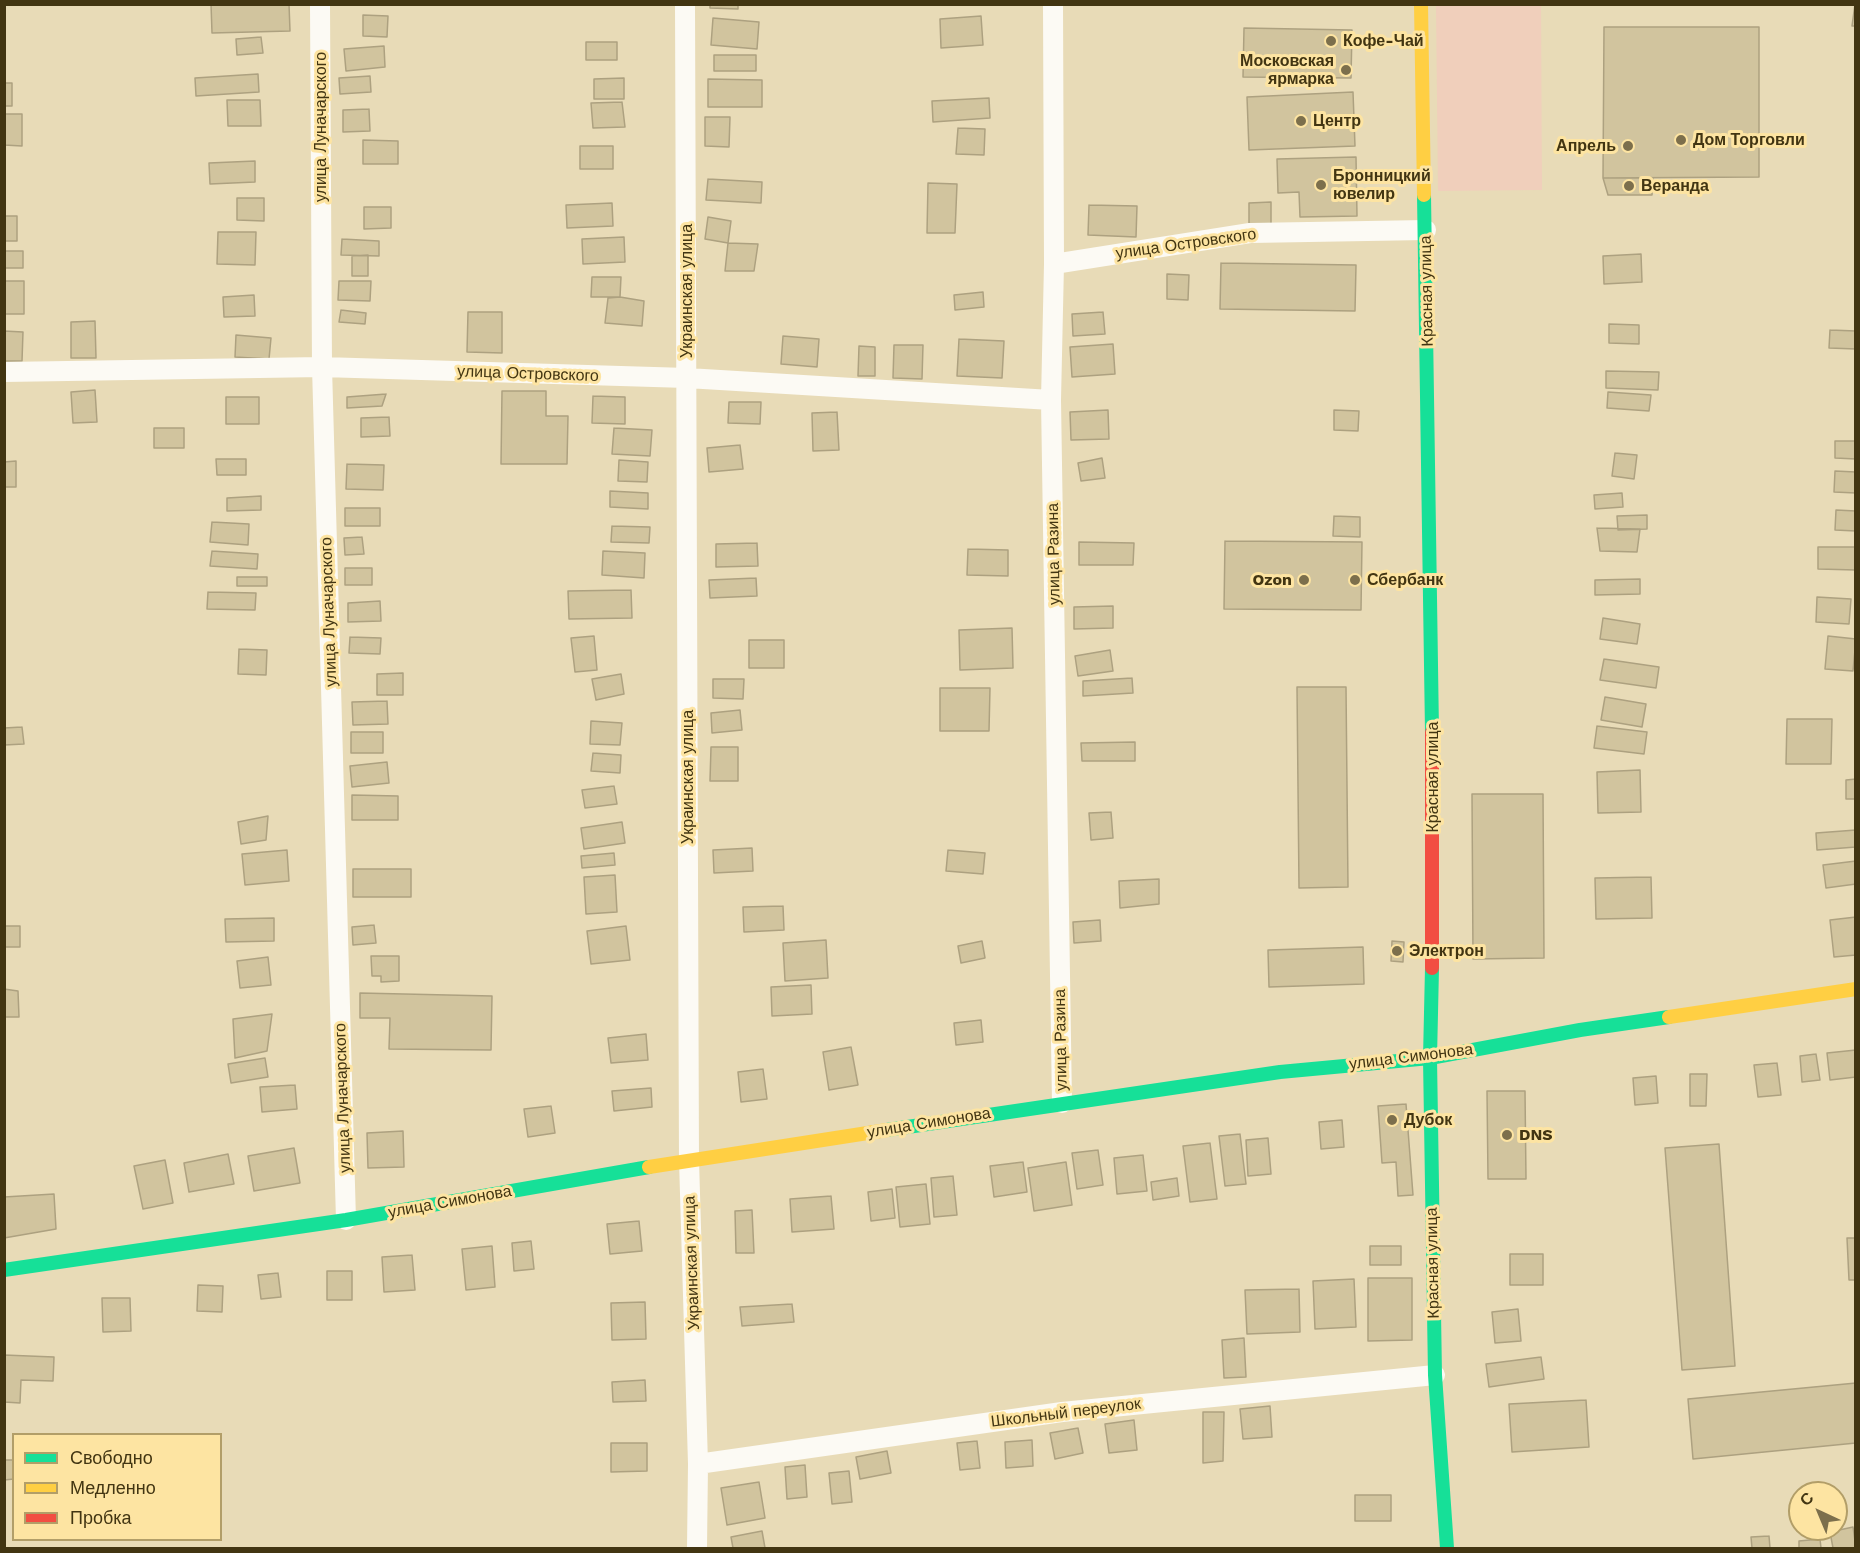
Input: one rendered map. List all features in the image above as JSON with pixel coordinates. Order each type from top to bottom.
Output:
[{"type":"street","name":"улица Луначарского","points":[[320,4],[322,368],[346,1220]]},
{"type":"street","name":"Украинская улица","points":[[685,4],[689,1160],[698,1464],[697,1548]]},
{"type":"street","name":"улица Разина","points":[[1053,4],[1054,264],[1051,400],[1062,1103]]},
{"type":"street","name":"Красная улица","points":[[1421,4],[1433,768],[1430,1058],[1436,1375],[1447,1548]]},
{"type":"street","name":"улица Островского","points":[[1054,264],[1250,233],[1426,230]]},
{"type":"street","name":"улица Островского","points":[[4,372],[322,368],[687,378],[1051,400]]},
{"type":"street","name":"улица Симонова","points":[[4,1270],[346,1220],[689,1160],[1062,1103],[1280,1072],[1430,1058],[1580,1030],[1856,989]]},
{"type":"street","name":"Школьный переулок","points":[[698,1464],[1062,1412],[1436,1375]]},
{"type":"shaded area","points":[[1541,5],[1542,190],[1438,191],[1436,6]]},
{"type":"building","points":[[211,4],[289,4],[290,31],[212,33]]},
{"type":"building","points":[[710,4],[738,4],[738,9],[710,8]]},
{"type":"building","points":[[1855,4],[1856,26],[1852,26]]},
{"type":"building","points":[[363,15],[388,16],[387,37],[363,36]]},
{"type":"building","points":[[981,16],[983,45],[941,48],[940,19]]},
{"type":"building","points":[[713,18],[759,22],[757,49],[711,45]]},
{"type":"building","name":"Дом Торговли","points":[[1604,27],[1759,27],[1759,177],[1603,178]]},
{"type":"building","points":[[1244,28],[1352,30],[1351,78],[1243,77]]},
{"type":"building","points":[[261,37],[263,53],[237,55],[236,39]]},
{"type":"building","points":[[586,42],[617,42],[617,60],[586,60]]},
{"type":"building","points":[[384,46],[385,67],[346,71],[344,49]]},
{"type":"building","points":[[714,55],[756,55],[756,71],[714,71]]},
{"type":"building","points":[[258,74],[259,92],[196,96],[195,78]]},
{"type":"building","points":[[370,76],[371,92],[340,94],[339,78]]},
{"type":"building","points":[[624,78],[624,99],[594,99],[594,79]]},
{"type":"building","points":[[708,79],[762,80],[762,107],[708,107]]},
{"type":"building","points":[[4,83],[12,83],[12,106],[4,106]]},
{"type":"building","name":"Центр","points":[[1353,92],[1355,146],[1249,150],[1247,97]]},
{"type":"building","points":[[989,98],[990,118],[933,122],[932,101]]},
{"type":"building","points":[[227,100],[260,100],[261,126],[228,126]]},
{"type":"building","points":[[622,102],[625,127],[593,128],[591,103]]},
{"type":"building","points":[[369,109],[370,131],[343,132],[343,110]]},
{"type":"building","points":[[4,114],[22,114],[22,146],[4,145]]},
{"type":"building","points":[[705,117],[730,117],[729,147],[705,146]]},
{"type":"building","points":[[958,128],[985,129],[984,155],[956,154]]},
{"type":"building","points":[[363,140],[398,141],[398,164],[363,164]]},
{"type":"building","points":[[580,146],[613,146],[613,169],[580,169]]},
{"type":"building","points":[[1356,157],[1357,216],[1300,217],[1299,192],[1278,193],[1277,159]]},
{"type":"building","points":[[255,161],[255,182],[210,184],[209,163]]},
{"type":"building","points":[[1603,178],[1653,178],[1652,195],[1608,195]]},
{"type":"building","points":[[708,179],[762,182],[761,203],[706,200]]},
{"type":"building","points":[[928,183],[957,184],[955,233],[927,233]]},
{"type":"building","points":[[237,198],[264,198],[264,221],[237,220]]},
{"type":"building","points":[[1271,202],[1271,226],[1249,226],[1249,203]]},
{"type":"building","points":[[612,203],[613,226],[567,228],[566,205]]},
{"type":"building","points":[[1089,205],[1137,206],[1136,237],[1088,235]]},
{"type":"building","points":[[364,207],[391,207],[391,228],[364,229]]},
{"type":"building","points":[[4,216],[17,216],[17,241],[4,241]]},
{"type":"building","points":[[708,217],[731,221],[728,243],[705,239]]},
{"type":"building","points":[[218,232],[256,232],[255,265],[217,264]]},
{"type":"building","points":[[624,237],[625,262],[583,264],[582,239]]},
{"type":"building","points":[[342,239],[379,241],[379,256],[341,255]]},
{"type":"building","points":[[728,243],[758,244],[754,271],[725,271]]},
{"type":"building","points":[[4,251],[23,251],[23,268],[4,268]]},
{"type":"building","points":[[1641,254],[1642,282],[1604,284],[1603,256]]},
{"type":"building","points":[[368,255],[368,276],[352,276],[352,256]]},
{"type":"building","points":[[1221,263],[1356,265],[1355,311],[1220,309]]},
{"type":"building","points":[[1167,274],[1189,275],[1188,300],[1167,299]]},
{"type":"building","points":[[592,277],[621,277],[620,297],[591,297]]},
{"type":"building","points":[[4,281],[24,281],[24,314],[4,314]]},
{"type":"building","points":[[339,281],[371,281],[370,301],[338,300]]},
{"type":"building","points":[[983,292],[984,307],[955,310],[954,295]]},
{"type":"building","points":[[254,295],[255,316],[224,317],[223,297]]},
{"type":"building","points":[[620,297],[644,301],[642,326],[605,323],[608,298]]},
{"type":"building","points":[[341,310],[366,313],[365,324],[339,322]]},
{"type":"building","points":[[468,312],[502,312],[502,353],[467,352]]},
{"type":"building","points":[[1103,312],[1105,334],[1073,336],[1072,314]]},
{"type":"building","points":[[95,321],[96,358],[71,358],[71,322]]},
{"type":"building","points":[[1609,324],[1639,325],[1639,344],[1609,343]]},
{"type":"building","points":[[1830,330],[1856,331],[1856,349],[1829,348]]},
{"type":"building","points":[[4,331],[23,332],[22,361],[4,361]]},
{"type":"building","points":[[236,335],[271,338],[269,359],[235,357]]},
{"type":"building","points":[[783,336],[819,339],[817,367],[781,364]]},
{"type":"building","points":[[959,339],[1004,341],[1002,378],[957,376]]},
{"type":"building","points":[[1113,344],[1115,374],[1072,377],[1070,347]]},
{"type":"building","points":[[894,345],[923,345],[922,379],[893,378]]},
{"type":"building","points":[[859,346],[875,347],[875,376],[858,376]]},
{"type":"building","points":[[1606,371],[1659,372],[1658,390],[1606,388]]},
{"type":"building","points":[[95,390],[97,422],[73,423],[71,392]]},
{"type":"building","points":[[502,391],[546,391],[546,416],[568,416],[567,464],[501,464]]},
{"type":"building","points":[[1608,392],[1651,395],[1649,411],[1607,408]]},
{"type":"building","points":[[386,394],[382,406],[347,408],[347,397]]},
{"type":"building","points":[[593,396],[625,397],[625,424],[592,423]]},
{"type":"building","points":[[226,397],[259,397],[259,424],[226,424]]},
{"type":"building","points":[[729,402],[761,402],[760,424],[728,423]]},
{"type":"building","points":[[1108,410],[1109,439],[1071,440],[1070,412]]},
{"type":"building","points":[[1334,410],[1359,411],[1358,431],[1334,430]]},
{"type":"building","points":[[837,412],[839,450],[813,451],[812,413]]},
{"type":"building","points":[[389,417],[390,436],[361,437],[361,418]]},
{"type":"building","points":[[154,428],[184,428],[184,448],[154,448]]},
{"type":"building","points":[[614,428],[652,430],[650,456],[612,454]]},
{"type":"building","points":[[1835,441],[1856,441],[1856,459],[1835,458]]},
{"type":"building","points":[[740,445],[743,469],[709,472],[707,448]]},
{"type":"building","points":[[1615,453],[1637,455],[1634,479],[1612,476]]},
{"type":"building","points":[[1102,458],[1105,478],[1081,481],[1078,463]]},
{"type":"building","points":[[216,459],[246,459],[246,475],[217,475]]},
{"type":"building","points":[[619,460],[648,462],[647,482],[618,481]]},
{"type":"building","points":[[16,461],[16,487],[4,487],[4,462]]},
{"type":"building","points":[[347,464],[384,465],[383,490],[346,489]]},
{"type":"building","points":[[1835,471],[1856,472],[1856,493],[1834,492]]},
{"type":"building","points":[[610,491],[648,493],[648,509],[610,507]]},
{"type":"building","points":[[1622,493],[1623,507],[1595,509],[1594,495]]},
{"type":"building","points":[[261,496],[261,510],[227,511],[227,498]]},
{"type":"building","points":[[345,508],[380,508],[380,526],[345,526]]},
{"type":"building","points":[[1836,510],[1856,511],[1856,531],[1835,530]]},
{"type":"building","points":[[1647,515],[1647,529],[1618,530],[1617,516]]},
{"type":"building","points":[[1334,516],[1360,517],[1360,537],[1333,536]]},
{"type":"building","points":[[212,522],[249,524],[248,545],[210,542]]},
{"type":"building","points":[[612,526],[650,527],[649,543],[611,542]]},
{"type":"building","points":[[1597,528],[1640,529],[1637,552],[1600,551]]},
{"type":"building","points":[[362,537],[364,554],[345,555],[344,538]]},
{"type":"building","points":[[1225,541],[1362,542],[1361,610],[1224,609]]},
{"type":"building","points":[[1079,542],[1134,543],[1133,565],[1079,565]]},
{"type":"building","points":[[757,543],[758,566],[716,567],[716,544]]},
{"type":"building","points":[[1818,547],[1856,547],[1856,570],[1818,569]]},
{"type":"building","points":[[968,549],[1008,550],[1008,576],[967,575]]},
{"type":"building","points":[[212,551],[258,554],[257,569],[210,566]]},
{"type":"building","points":[[603,551],[645,553],[644,578],[602,575]]},
{"type":"building","points":[[345,568],[372,568],[372,585],[345,585]]},
{"type":"building","points":[[237,577],[267,577],[267,586],[237,586]]},
{"type":"building","points":[[756,578],[757,596],[710,598],[709,580]]},
{"type":"building","points":[[1640,579],[1640,594],[1595,595],[1595,580]]},
{"type":"building","points":[[631,590],[632,618],[569,619],[568,591]]},
{"type":"building","points":[[208,592],[256,593],[255,610],[207,609]]},
{"type":"building","points":[[1817,597],[1851,599],[1849,624],[1816,622]]},
{"type":"building","points":[[380,601],[381,621],[348,622],[348,603]]},
{"type":"building","points":[[1113,606],[1113,628],[1074,629],[1074,607]]},
{"type":"building","points":[[1603,618],[1640,624],[1637,644],[1600,639]]},
{"type":"building","points":[[1012,628],[1013,668],[960,670],[959,630]]},
{"type":"building","points":[[594,636],[597,670],[575,672],[571,638]]},
{"type":"building","points":[[1828,636],[1856,639],[1853,671],[1825,669]]},
{"type":"building","points":[[350,637],[381,638],[380,654],[349,653]]},
{"type":"building","points":[[749,640],[784,640],[784,668],[749,668]]},
{"type":"building","points":[[239,649],[267,650],[266,675],[238,674]]},
{"type":"building","points":[[1110,650],[1113,671],[1078,676],[1075,656]]},
{"type":"building","points":[[1604,659],[1659,667],[1656,688],[1600,680]]},
{"type":"building","points":[[403,673],[403,695],[377,695],[377,674]]},
{"type":"building","points":[[621,674],[624,694],[596,700],[592,679]]},
{"type":"building","points":[[1132,678],[1133,693],[1083,696],[1083,681]]},
{"type":"building","points":[[713,679],[744,679],[743,699],[713,698]]},
{"type":"building","points":[[1297,687],[1346,687],[1348,887],[1299,888]]},
{"type":"building","points":[[940,688],[990,688],[989,731],[940,731]]},
{"type":"building","points":[[1605,697],[1646,704],[1642,727],[1601,720]]},
{"type":"building","points":[[387,701],[388,724],[353,725],[352,702]]},
{"type":"building","points":[[740,710],[742,730],[712,733],[711,713]]},
{"type":"building","points":[[1787,719],[1832,719],[1831,764],[1786,764]]},
{"type":"building","points":[[591,721],[622,723],[620,745],[590,744]]},
{"type":"building","points":[[1597,726],[1647,732],[1644,754],[1594,748]]},
{"type":"building","points":[[22,727],[24,744],[4,745],[4,728]]},
{"type":"building","points":[[351,732],[383,732],[383,753],[351,753]]},
{"type":"building","points":[[1135,742],[1135,761],[1082,761],[1081,743]]},
{"type":"building","points":[[711,747],[738,747],[738,781],[710,781]]},
{"type":"building","points":[[593,753],[621,755],[620,773],[591,771]]},
{"type":"building","points":[[387,762],[389,783],[352,787],[350,766]]},
{"type":"building","points":[[1640,770],[1641,812],[1598,813],[1597,772]]},
{"type":"building","points":[[1856,779],[1856,799],[1846,799],[1846,780]]},
{"type":"building","points":[[614,786],[617,804],[585,808],[582,790]]},
{"type":"building","points":[[1472,794],[1543,794],[1544,958],[1473,959]]},
{"type":"building","points":[[352,795],[398,796],[398,820],[352,820]]},
{"type":"building","points":[[1111,812],[1113,838],[1091,840],[1089,813]]},
{"type":"building","points":[[268,816],[266,840],[241,844],[238,822]]},
{"type":"building","points":[[622,822],[625,843],[584,849],[581,828]]},
{"type":"building","points":[[1856,830],[1856,847],[1817,850],[1816,833]]},
{"type":"building","points":[[752,848],[753,871],[714,873],[713,850]]},
{"type":"building","points":[[287,850],[289,881],[245,885],[242,854]]},
{"type":"building","points":[[948,850],[985,853],[983,874],[946,871]]},
{"type":"building","points":[[614,853],[615,865],[582,868],[581,856]]},
{"type":"building","points":[[1856,861],[1856,884],[1826,888],[1823,865]]},
{"type":"building","points":[[353,869],[411,869],[411,897],[353,897]]},
{"type":"building","points":[[615,875],[617,912],[586,914],[584,877]]},
{"type":"building","points":[[1651,877],[1652,918],[1596,919],[1595,878]]},
{"type":"building","points":[[1159,879],[1159,904],[1120,908],[1119,881]]},
{"type":"building","points":[[783,906],[784,930],[744,932],[743,907]]},
{"type":"building","points":[[1856,917],[1856,955],[1834,957],[1830,920]]},
{"type":"building","points":[[274,918],[274,941],[226,942],[225,919]]},
{"type":"building","points":[[1100,920],[1101,941],[1074,943],[1073,922]]},
{"type":"building","points":[[374,925],[376,943],[353,945],[352,927]]},
{"type":"building","points":[[4,926],[20,926],[20,947],[4,947]]},
{"type":"building","points":[[626,926],[630,960],[591,964],[587,931]]},
{"type":"building","points":[[826,940],[828,978],[785,981],[783,943]]},
{"type":"building","points":[[982,941],[985,958],[961,963],[958,946]]},
{"type":"building","points":[[1392,941],[1404,942],[1403,962],[1391,961]]},
{"type":"building","points":[[1363,947],[1364,984],[1269,987],[1268,950]]},
{"type":"building","points":[[371,956],[399,956],[399,981],[381,982],[381,976],[372,976]]},
{"type":"building","points":[[268,957],[271,985],[240,988],[237,961]]},
{"type":"building","points":[[811,985],[812,1014],[772,1016],[771,987]]},
{"type":"building","points":[[4,989],[18,991],[19,1017],[4,1017]]},
{"type":"building","points":[[360,993],[492,996],[491,1050],[389,1049],[390,1018],[360,1018]]},
{"type":"building","points":[[272,1014],[267,1051],[235,1058],[233,1019]]},
{"type":"building","points":[[981,1020],[983,1042],[956,1045],[954,1023]]},
{"type":"building","points":[[646,1034],[648,1060],[611,1063],[608,1038]]},
{"type":"building","points":[[851,1047],[858,1085],[829,1090],[823,1052]]},
{"type":"building","points":[[1856,1050],[1856,1077],[1830,1080],[1827,1053]]},
{"type":"building","points":[[1816,1054],[1820,1080],[1802,1082],[1800,1056]]},
{"type":"building","points":[[265,1058],[268,1077],[231,1083],[228,1064]]},
{"type":"building","points":[[1777,1063],[1781,1095],[1758,1097],[1754,1065]]},
{"type":"building","points":[[763,1069],[767,1099],[741,1102],[738,1072]]},
{"type":"building","points":[[1690,1074],[1707,1074],[1706,1106],[1690,1106]]},
{"type":"building","points":[[1656,1076],[1658,1103],[1635,1105],[1633,1078]]},
{"type":"building","points":[[295,1085],[297,1109],[262,1112],[260,1087]]},
{"type":"building","points":[[651,1088],[652,1107],[614,1111],[612,1091]]},
{"type":"building","points":[[1487,1091],[1525,1091],[1526,1179],[1488,1179]]},
{"type":"building","points":[[1406,1104],[1413,1195],[1398,1196],[1396,1162],[1382,1163],[1378,1106]]},
{"type":"building","points":[[551,1106],[555,1133],[528,1137],[524,1109]]},
{"type":"building","points":[[1342,1120],[1344,1147],[1321,1149],[1319,1122]]},
{"type":"building","points":[[403,1131],[404,1167],[368,1168],[367,1133]]},
{"type":"building","points":[[1240,1134],[1246,1184],[1225,1186],[1219,1136]]},
{"type":"building","points":[[1268,1138],[1271,1174],[1248,1176],[1246,1140]]},
{"type":"building","points":[[1210,1143],[1217,1199],[1190,1202],[1183,1146]]},
{"type":"building","points":[[1719,1144],[1735,1366],[1682,1370],[1665,1148]]},
{"type":"building","points":[[294,1148],[300,1183],[254,1191],[248,1156]]},
{"type":"building","points":[[1098,1150],[1103,1185],[1077,1189],[1072,1153]]},
{"type":"building","points":[[228,1154],[234,1184],[189,1192],[184,1163]]},
{"type":"building","points":[[1143,1155],[1147,1191],[1117,1194],[1114,1158]]},
{"type":"building","points":[[165,1160],[173,1203],[143,1209],[134,1166]]},
{"type":"building","points":[[1023,1162],[1027,1192],[994,1197],[990,1166]]},
{"type":"building","points":[[1066,1162],[1072,1205],[1034,1211],[1028,1168]]},
{"type":"building","points":[[953,1176],[957,1215],[934,1217],[931,1178]]},
{"type":"building","points":[[1177,1178],[1179,1196],[1153,1200],[1151,1182]]},
{"type":"building","points":[[926,1184],[930,1224],[900,1227],[896,1187]]},
{"type":"building","points":[[892,1189],[895,1218],[871,1221],[868,1192]]},
{"type":"building","points":[[54,1194],[56,1229],[4,1238],[4,1197]]},
{"type":"building","points":[[831,1196],[834,1229],[792,1232],[790,1199]]},
{"type":"building","points":[[752,1210],[754,1253],[736,1253],[735,1211]]},
{"type":"building","points":[[639,1221],[642,1251],[610,1254],[607,1224]]},
{"type":"building","points":[[1847,1238],[1856,1238],[1856,1280],[1849,1280]]},
{"type":"building","points":[[531,1241],[534,1269],[514,1271],[512,1243]]},
{"type":"building","points":[[492,1246],[495,1287],[466,1290],[462,1249]]},
{"type":"building","points":[[1370,1246],[1401,1246],[1401,1265],[1370,1265]]},
{"type":"building","points":[[1510,1254],[1543,1254],[1543,1285],[1510,1285]]},
{"type":"building","points":[[412,1255],[415,1290],[384,1292],[382,1257]]},
{"type":"building","points":[[327,1271],[352,1271],[352,1300],[327,1300]]},
{"type":"building","points":[[278,1273],[281,1297],[261,1299],[258,1275]]},
{"type":"building","points":[[1368,1278],[1412,1278],[1412,1340],[1368,1341]]},
{"type":"building","points":[[1354,1279],[1356,1327],[1315,1329],[1313,1281]]},
{"type":"building","points":[[198,1285],[223,1286],[222,1312],[197,1311]]},
{"type":"building","points":[[1299,1289],[1300,1332],[1247,1334],[1245,1290]]},
{"type":"building","points":[[102,1298],[130,1298],[131,1331],[103,1332]]},
{"type":"building","points":[[645,1302],[646,1339],[612,1340],[611,1303]]},
{"type":"building","points":[[792,1304],[794,1322],[742,1326],[740,1307]]},
{"type":"building","points":[[1518,1309],[1521,1341],[1495,1343],[1492,1312]]},
{"type":"building","points":[[1244,1338],[1246,1377],[1224,1378],[1222,1340]]},
{"type":"building","points":[[4,1355],[54,1357],[53,1381],[21,1380],[20,1403],[4,1402]]},
{"type":"building","points":[[1541,1357],[1544,1379],[1489,1387],[1486,1364]]},
{"type":"building","points":[[645,1380],[646,1401],[613,1402],[612,1382]]},
{"type":"building","points":[[1856,1383],[1856,1443],[1693,1459],[1688,1399]]},
{"type":"building","points":[[1586,1400],[1589,1447],[1512,1452],[1509,1404]]},
{"type":"building","points":[[1270,1406],[1272,1437],[1243,1439],[1240,1409]]},
{"type":"building","points":[[1203,1412],[1224,1412],[1223,1461],[1203,1463]]},
{"type":"building","points":[[1134,1420],[1137,1450],[1109,1453],[1105,1424]]},
{"type":"building","points":[[1078,1428],[1083,1453],[1055,1459],[1050,1433]]},
{"type":"building","points":[[1032,1440],[1033,1466],[1006,1468],[1005,1442]]},
{"type":"building","points":[[977,1441],[980,1468],[960,1470],[957,1443]]},
{"type":"building","points":[[611,1443],[647,1443],[647,1471],[611,1472]]},
{"type":"building","points":[[887,1451],[891,1473],[860,1479],[856,1457]]},
{"type":"building","points":[[4,1460],[12,1460],[12,1479],[4,1480]]},
{"type":"building","points":[[805,1465],[807,1497],[787,1499],[785,1467]]},
{"type":"building","points":[[849,1471],[852,1502],[832,1504],[829,1473]]},
{"type":"building","points":[[759,1482],[765,1518],[727,1525],[721,1488]]},
{"type":"building","points":[[1355,1495],[1391,1495],[1391,1521],[1355,1521]]},
{"type":"building","points":[[1853,1527],[1856,1548],[1833,1548],[1832,1541],[1848,1541],[1848,1528]]},
{"type":"building","points":[[762,1531],[765,1548],[733,1548],[731,1537]]},
{"type":"building","points":[[1769,1536],[1770,1548],[1752,1548],[1751,1537]]},
{"type":"building","points":[[1799,1541],[1820,1541],[1821,1548],[1799,1548]]},
{"type":"traffic: fast","points":[[1424,195],[1432,732]]},
{"type":"traffic: fast","points":[[1432,968],[1430,1058],[1435,1375],[1447,1548]]},
{"type":"traffic: fast","points":[[887,1130],[1280,1072],[1430,1058],[1580,1030],[1669,1017]]},
{"type":"traffic: fast","points":[[4,1270],[346,1220],[649,1167]]},
{"type":"traffic: slow","points":[[1421,4],[1424,195]]},
{"type":"traffic: slow","points":[[1669,1017],[1856,989]]},
{"type":"traffic: slow","points":[[649,1167],[887,1130]]},
{"type":"traffic: jam","points":[[1432,732],[1432,968]]},
{"type":"place","name":"Кофе-Чай","points":[[1331,41]]},
{"type":"place","name":"Московская ярмарка","points":[[1346,70]]},
{"type":"place","name":"Центр","points":[[1301,121]]},
{"type":"place","name":"Дом Торговли","points":[[1681,140]]},
{"type":"place","name":"Апрель","points":[[1628,146]]},
{"type":"place","name":"Бронницкий ювелир","points":[[1321,185]]},
{"type":"place","name":"Веранда","points":[[1629,186]]},
{"type":"place","name":"Ozon","points":[[1304,580]]},
{"type":"place","name":"Сбербанк","points":[[1355,580]]},
{"type":"place","name":"Электрон","points":[[1397,951]]},
{"type":"place","name":"Дубок","points":[[1392,1120]]},
{"type":"place","name":"DNS","points":[[1507,1135]]}]
